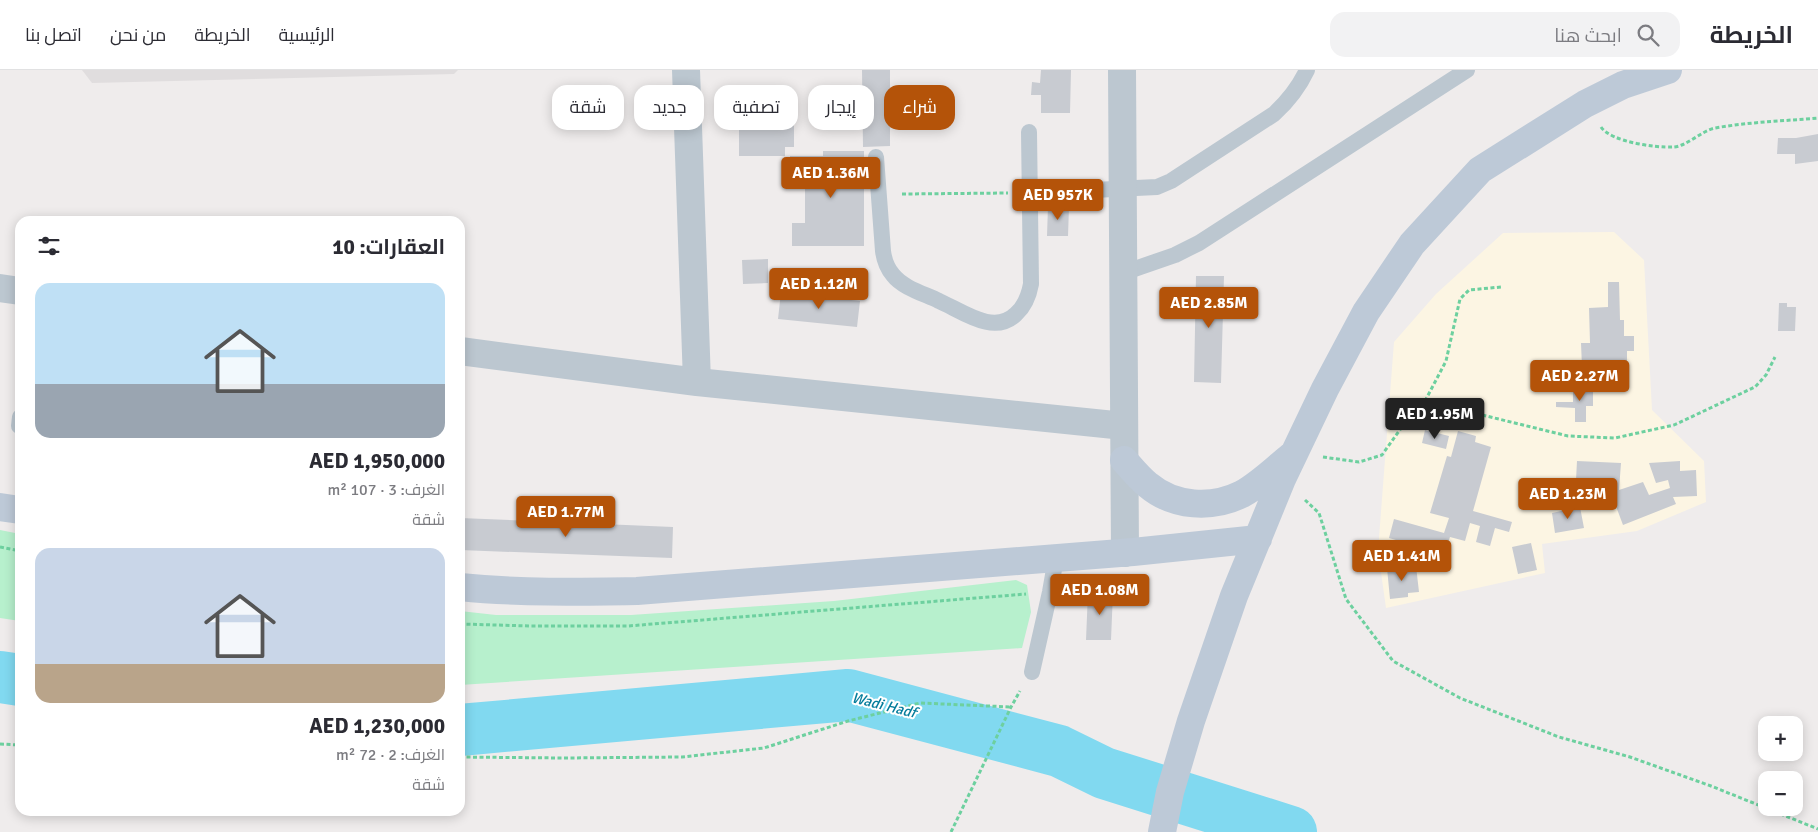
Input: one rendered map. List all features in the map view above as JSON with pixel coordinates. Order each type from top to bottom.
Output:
[{"type":"street","points":[[686,70],[697,382]]},
{"type":"street","points":[[1122,70],[1125,553]]},
{"type":"street","points":[[1162,832],[1170,792],[1191,721],[1234,596],[1282,479],[1325,389],[1366,312],[1412,244],[1480,170],[1626,78],[1668,70]]},
{"type":"street","points":[[0,288],[15,290]]},
{"type":"street","points":[[465,352],[697,382],[1124,426]]},
{"type":"street","points":[[1124,460],[1148,486],[1162,495],[1178,501],[1211,504],[1228,500],[1243,493],[1294,454]]},
{"type":"street","points":[[0,506],[15,509]]},
{"type":"street","points":[[465,588],[562,592],[637,591],[1125,553],[1258,539]]},
{"type":"lane","points":[[1030,193],[1157,187],[1170,181],[1252,130],[1274,114],[1287,102],[1307,70]]},
{"type":"lane","points":[[1123,273],[1175,255],[1200,243],[1467,70]]},
{"type":"lane","points":[[876,157],[882,250],[884,260],[894,276],[909,287],[982,321],[998,323],[1006,321],[1018,312],[1030,291],[1029,132]]},
{"type":"lane","points":[[1032,672],[1056,558]]},
{"type":"path","points":[[1585,104],[1605,132],[1630,143],[1675,148],[1712,129],[1818,118]]},
{"type":"path","points":[[879,194],[1030,193]]},
{"type":"path","points":[[1294,454],[1359,462],[1382,455],[1404,424],[1425,401],[1446,361],[1460,299],[1469,290],[1501,287]]},
{"type":"path","points":[[1425,401],[1568,436],[1615,438],[1674,425],[1755,387],[1766,375],[1774,357]]},
{"type":"path","points":[[1282,479],[1319,513],[1346,599],[1393,661],[1460,698],[1559,737],[1630,757],[1711,786],[1818,829]]},
{"type":"path","points":[[0,547],[15,550]]},
{"type":"path","points":[[465,624],[628,626],[1050,592]]},
{"type":"path","points":[[951,832],[1011,707],[1032,672]]},
{"type":"path","points":[[465,757],[682,757],[764,748],[848,721],[920,703],[1011,707]]},
{"type":"path","points":[[0,744],[15,745]]},
{"type":"shaded area","points":[[82,70],[458,70],[454,74],[92,83]]},
{"type":"shaded area","points":[[1614,232],[1644,260],[1652,410],[1704,461],[1706,502],[1637,531],[1542,544],[1545,573],[1386,608],[1378,551],[1394,342],[1436,294],[1503,233]]},
{"type":"green space","points":[[0,530],[15,533],[15,620],[0,618]]},
{"type":"green space","points":[[1016,580],[1027,585],[1031,612],[1022,648],[465,685],[465,612],[496,615],[631,615],[834,601]]},
{"type":"building","points":[[862,70],[890,70],[890,85],[884,85],[884,130],[890,130],[890,146],[863,147],[863,130],[874,130],[874,85],[862,85]]},
{"type":"building","points":[[1041,70],[1071,70],[1070,113],[1041,113],[1041,95],[1031,95],[1032,82],[1040,83]]},
{"type":"building","points":[[739,130],[794,130],[794,147],[785,147],[785,156],[739,156]]},
{"type":"building","points":[[1818,134],[1818,161],[1795,164],[1795,154],[1777,154],[1778,138],[1796,138]]},
{"type":"building","points":[[823,151],[864,151],[864,246],[792,246],[792,223],[805,223],[805,179],[790,179],[790,156],[823,156]]},
{"type":"building","points":[[1048,206],[1069,207],[1068,236],[1047,236]]},
{"type":"building","points":[[768,259],[768,283],[743,284],[742,260]]},
{"type":"building","points":[[1196,276],[1224,276],[1221,383],[1194,382]]},
{"type":"building","points":[[1608,282],[1619,282],[1620,320],[1624,320],[1624,336],[1634,336],[1634,351],[1627,351],[1627,386],[1603,387],[1603,367],[1582,367],[1581,343],[1590,343],[1589,308],[1608,307]]},
{"type":"building","points":[[781,292],[860,301],[857,327],[778,319]]},
{"type":"building","points":[[1779,303],[1787,303],[1787,307],[1796,307],[1795,331],[1778,331]]},
{"type":"building","points":[[1573,387],[1593,387],[1593,406],[1586,406],[1586,422],[1575,422],[1575,408],[1556,407],[1556,402],[1573,402]]},
{"type":"building","points":[[1425,430],[1449,436],[1446,449],[1422,443]]},
{"type":"building","points":[[1458,431],[1476,436],[1475,442],[1491,447],[1473,511],[1512,522],[1509,532],[1495,528],[1490,546],[1476,542],[1480,526],[1470,523],[1465,541],[1450,537],[1447,546],[1433,542],[1431,550],[1389,538],[1394,519],[1444,533],[1449,518],[1430,513],[1447,456],[1451,457]]},
{"type":"building","points":[[1577,461],[1621,463],[1619,490],[1643,482],[1649,495],[1670,488],[1668,480],[1656,483],[1649,463],[1680,461],[1680,471],[1696,470],[1697,496],[1673,497],[1676,504],[1623,525],[1614,501],[1575,499]]},
{"type":"building","points":[[1580,507],[1584,528],[1555,533],[1552,513]]},
{"type":"building","points":[[465,518],[673,527],[672,558],[465,550]]},
{"type":"building","points":[[1531,543],[1537,570],[1518,574],[1512,547]]},
{"type":"building","points":[[1416,566],[1419,592],[1408,593],[1408,597],[1390,599],[1387,568]]},
{"type":"building","points":[[1088,592],[1113,592],[1111,640],[1086,640]]},
{"type":"waterway","name":"Wadi Hadf","points":[[0,677],[15,679]]},
{"type":"waterway","name":"Wadi Hadf","points":[[465,730],[848,695],[1059,751],[1104,773],[1291,832]]}]
